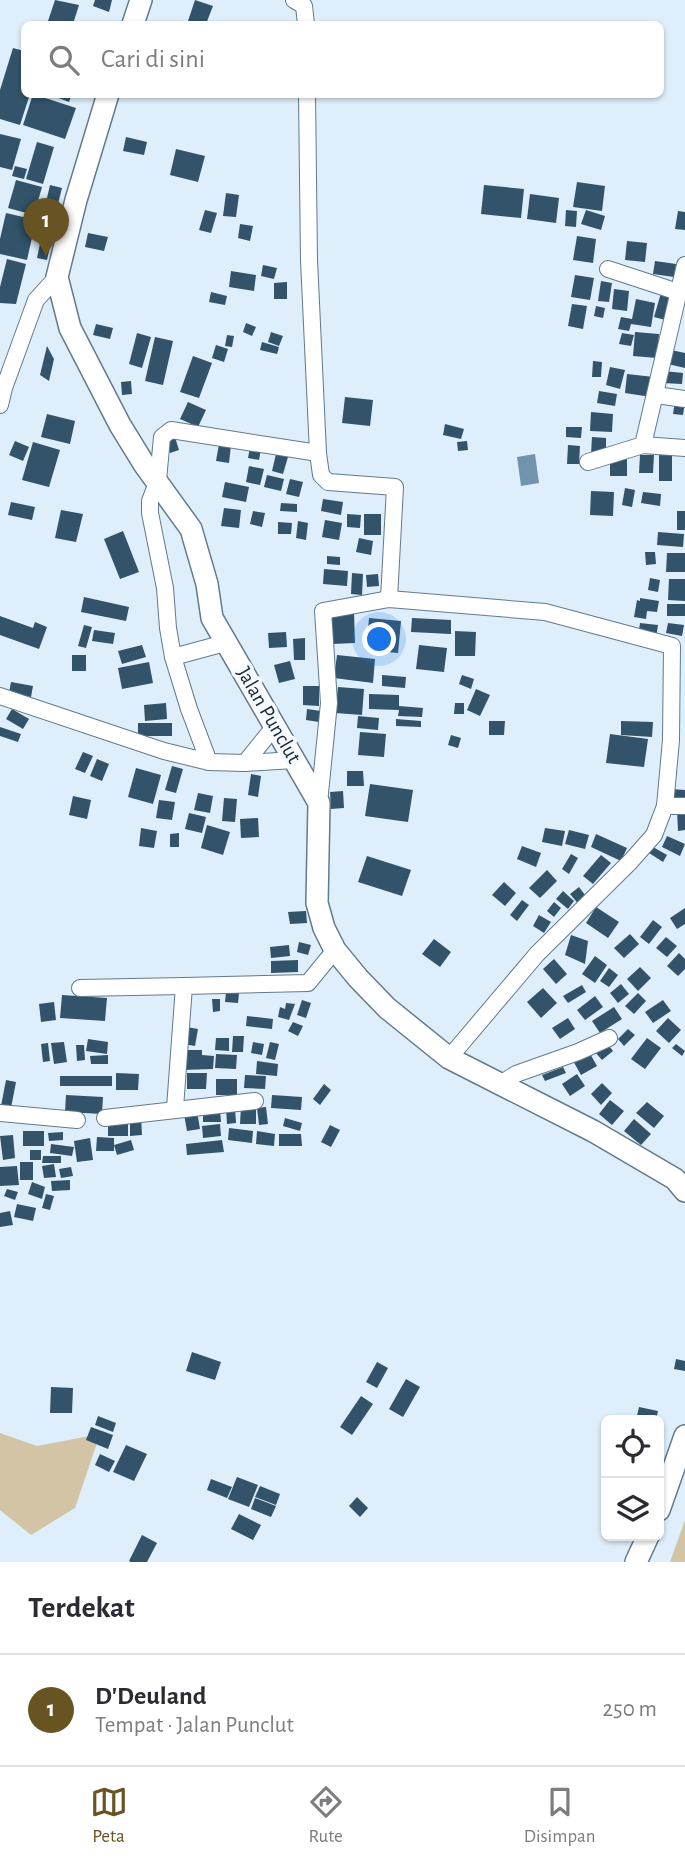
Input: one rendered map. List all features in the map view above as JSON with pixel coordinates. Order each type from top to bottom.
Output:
[{"type":"main road","points":[[134,21],[141,0]]},
{"type":"main road","name":"Jalan Punclut","points":[[107,98],[76,200],[57,277],[70,328],[120,425],[144,464],[191,529],[205,573],[212,618],[319,803]]},
{"type":"main road","points":[[319,803],[317,903],[324,928],[335,950],[358,978],[387,1008],[449,1058],[593,1131],[675,1179],[685,1191]]},
{"type":"main road","points":[[664,1496],[685,1436]]},
{"type":"main road","points":[[636,1562],[646,1541]]},
{"type":"street","points":[[294,0],[304,6],[306,21]]},
{"type":"street","points":[[307,98],[309,260],[321,475],[328,482],[396,487],[389,599]]},
{"type":"street","points":[[643,445],[685,265]]},
{"type":"street","points":[[608,269],[678,292]]},
{"type":"street","points":[[0,405],[36,300],[57,277]]},
{"type":"street","points":[[656,395],[685,399]]},
{"type":"street","points":[[209,762],[188,709],[173,657],[165,588],[150,513],[150,500],[158,480],[162,437],[172,430],[318,453]]},
{"type":"street","points":[[588,462],[643,445],[685,448]]},
{"type":"street","points":[[319,803],[329,703],[323,611],[389,599],[545,612],[678,644],[665,806],[654,835],[537,954],[449,1058]]},
{"type":"street","points":[[173,657],[225,643]]},
{"type":"street","points":[[0,696],[164,751],[209,762],[245,764],[294,760]]},
{"type":"street","points":[[245,764],[274,727]]},
{"type":"street","points":[[665,806],[685,806]]},
{"type":"street","points":[[80,988],[307,983],[335,950]]},
{"type":"street","points":[[175,1108],[184,986]]},
{"type":"street","points":[[499,1085],[516,1074],[609,1038]]},
{"type":"street","points":[[105,1118],[255,1101]]},
{"type":"street","points":[[0,1113],[77,1120]]},
{"type":"shaded area","points":[[0,1433],[37,1446],[100,1434],[75,1508],[31,1535],[0,1510]]},
{"type":"shaded area","points":[[685,1520],[685,1562],[670,1562]]},
{"type":"water","points":[[535,454],[539,483],[521,486],[517,457]]},
{"type":"building","points":[[55,0],[79,5],[74,21],[48,21]]},
{"type":"building","points":[[95,0],[112,0],[109,12],[93,6]]},
{"type":"building","points":[[195,0],[213,6],[207,21],[188,21]]},
{"type":"building","points":[[13,48],[21,50],[21,98],[29,98],[20,125],[0,119],[0,90]]},
{"type":"building","points":[[32,98],[45,98],[76,108],[65,139],[23,125]]},
{"type":"building","points":[[0,134],[21,139],[12,170],[0,167]]},
{"type":"building","points":[[126,137],[147,142],[144,155],[123,151]]},
{"type":"building","points":[[37,142],[54,147],[43,184],[26,179]]},
{"type":"building","points":[[176,149],[205,156],[198,182],[170,175]]},
{"type":"building","points":[[15,166],[27,169],[24,179],[12,176]]},
{"type":"building","points":[[16,180],[42,187],[34,215],[8,208]]},
{"type":"building","points":[[577,182],[605,186],[602,211],[573,207]]},
{"type":"building","points":[[50,185],[62,188],[58,204],[46,202]]},
{"type":"building","points":[[484,185],[524,189],[521,218],[481,214]]},
{"type":"building","points":[[226,193],[239,195],[236,217],[223,216]]},
{"type":"building","points":[[530,194],[559,198],[556,223],[527,219]]},
{"type":"building","points":[[48,205],[56,207],[54,220],[45,218]]},
{"type":"building","points":[[205,210],[217,213],[211,233],[199,230]]},
{"type":"building","points":[[566,210],[577,211],[576,227],[565,226]]},
{"type":"building","points":[[586,210],[605,216],[601,230],[581,224]]},
{"type":"building","points":[[678,211],[685,212],[685,230],[675,229]]},
{"type":"building","points":[[6,213],[36,220],[27,260],[0,254],[0,239]]},
{"type":"building","points":[[49,223],[50,235],[42,236],[41,224]]},
{"type":"building","points":[[240,224],[253,226],[250,241],[238,238]]},
{"type":"building","points":[[88,233],[108,237],[104,251],[85,247]]},
{"type":"building","points":[[577,236],[596,239],[593,263],[573,260]]},
{"type":"building","points":[[627,241],[647,243],[645,262],[625,260]]},
{"type":"building","points":[[40,244],[50,247],[47,260],[37,258]]},
{"type":"building","points":[[7,259],[26,264],[16,304],[0,303],[0,287]]},
{"type":"building","points":[[655,261],[676,264],[674,277],[653,274]]},
{"type":"building","points":[[263,265],[277,268],[274,279],[261,276]]},
{"type":"building","points":[[231,271],[256,275],[254,291],[229,287]]},
{"type":"building","points":[[575,275],[594,278],[590,300],[571,297]]},
{"type":"building","points":[[601,281],[612,283],[609,302],[598,301]]},
{"type":"building","points":[[287,282],[287,299],[274,299],[274,283]]},
{"type":"building","points":[[614,289],[629,291],[627,311],[612,309]]},
{"type":"building","points":[[211,292],[227,296],[225,305],[209,302]]},
{"type":"building","points":[[661,293],[675,297],[669,321],[654,317]]},
{"type":"building","points":[[636,299],[655,303],[651,327],[631,324],[629,331],[618,329],[621,317],[632,319]]},
{"type":"building","points":[[572,304],[587,306],[583,329],[568,326]]},
{"type":"building","points":[[596,306],[605,308],[603,318],[594,316]]},
{"type":"building","points":[[246,323],[256,327],[252,336],[243,332]]},
{"type":"building","points":[[96,324],[113,328],[110,339],[93,335]]},
{"type":"building","points":[[271,332],[283,336],[279,346],[268,342]]},
{"type":"building","points":[[635,332],[659,334],[657,358],[633,356]]},
{"type":"building","points":[[137,333],[151,337],[142,368],[129,364]]},
{"type":"building","points":[[622,333],[634,335],[631,346],[619,344]]},
{"type":"building","points":[[227,335],[234,336],[232,347],[225,346]]},
{"type":"building","points":[[155,337],[173,341],[163,385],[145,381]]},
{"type":"building","points":[[262,342],[279,347],[277,354],[260,350]]},
{"type":"building","points":[[216,345],[228,349],[224,362],[212,358]]},
{"type":"building","points":[[47,346],[54,359],[49,381],[40,375]]},
{"type":"building","points":[[671,350],[685,353],[685,368],[668,364]]},
{"type":"building","points":[[193,356],[212,363],[199,398],[180,392]]},
{"type":"building","points":[[593,361],[602,362],[601,377],[592,377]]},
{"type":"building","points":[[610,367],[625,370],[620,389],[606,385]]},
{"type":"building","points":[[664,371],[683,373],[682,384],[663,383]]},
{"type":"building","points":[[627,374],[654,377],[651,397],[625,393]]},
{"type":"building","points":[[131,381],[132,394],[122,395],[121,382]]},
{"type":"building","points":[[599,391],[617,394],[615,406],[597,403]]},
{"type":"building","points":[[345,397],[373,400],[370,426],[342,423]]},
{"type":"building","points":[[675,401],[685,402],[683,415],[673,414]]},
{"type":"building","points":[[188,402],[206,410],[198,427],[180,419]]},
{"type":"building","points":[[591,412],[613,414],[612,432],[590,431]]},
{"type":"building","points":[[47,414],[75,421],[70,444],[41,437]]},
{"type":"building","points":[[445,424],[464,429],[461,439],[443,435]]},
{"type":"building","points":[[566,427],[582,427],[581,438],[566,437]]},
{"type":"building","points":[[174,434],[179,450],[170,453],[165,437]]},
{"type":"building","points":[[592,437],[606,438],[606,455],[591,454]]},
{"type":"building","points":[[15,441],[29,447],[23,461],[9,455]]},
{"type":"building","points":[[467,441],[468,450],[458,451],[457,442]]},
{"type":"building","points":[[33,442],[60,450],[49,487],[22,480]]},
{"type":"building","points":[[219,444],[231,445],[229,463],[216,461]]},
{"type":"building","points":[[568,445],[580,446],[579,464],[567,464]]},
{"type":"building","points":[[250,447],[261,449],[259,460],[248,458]]},
{"type":"building","points":[[276,454],[288,457],[283,474],[272,471]]},
{"type":"building","points":[[640,455],[654,455],[653,473],[639,473]]},
{"type":"building","points":[[659,455],[672,455],[672,481],[659,481]]},
{"type":"building","points":[[610,459],[627,459],[627,476],[610,476]]},
{"type":"building","points":[[249,466],[264,469],[260,485],[246,482]]},
{"type":"building","points":[[267,475],[284,479],[281,491],[264,487]]},
{"type":"building","points":[[290,479],[303,482],[299,497],[286,494]]},
{"type":"building","points":[[225,482],[249,487],[246,502],[222,497]]},
{"type":"building","points":[[625,488],[635,490],[632,507],[622,505]]},
{"type":"building","points":[[591,491],[614,492],[613,516],[590,515]]},
{"type":"building","points":[[643,492],[661,494],[660,506],[641,503]]},
{"type":"building","points":[[323,499],[343,502],[341,515],[321,511]]},
{"type":"building","points":[[11,502],[35,507],[32,520],[8,515]]},
{"type":"building","points":[[281,503],[297,504],[297,512],[280,511]]},
{"type":"building","points":[[224,508],[241,510],[239,528],[221,526]]},
{"type":"building","points":[[61,510],[83,514],[76,542],[55,538]]},
{"type":"building","points":[[253,511],[265,513],[262,527],[250,524]]},
{"type":"building","points":[[677,511],[685,511],[685,530],[677,530]]},
{"type":"building","points":[[347,514],[361,515],[360,528],[347,527]]},
{"type":"building","points":[[364,514],[381,514],[381,535],[364,535]]},
{"type":"building","points":[[325,520],[342,523],[339,540],[322,537]]},
{"type":"building","points":[[298,521],[308,523],[306,540],[296,538]]},
{"type":"building","points":[[278,522],[292,523],[291,534],[278,534]]},
{"type":"building","points":[[123,531],[139,572],[120,579],[104,539]]},
{"type":"building","points":[[658,532],[684,534],[683,547],[657,545]]},
{"type":"building","points":[[359,538],[373,541],[371,555],[356,552]]},
{"type":"building","points":[[645,552],[655,552],[656,564],[646,565]]},
{"type":"building","points":[[667,553],[685,553],[685,572],[666,572]]},
{"type":"building","points":[[327,556],[340,557],[340,565],[327,564]]},
{"type":"building","points":[[324,569],[348,571],[347,586],[323,584]]},
{"type":"building","points":[[352,573],[363,574],[362,595],[351,594]]},
{"type":"building","points":[[378,574],[379,586],[367,587],[366,575]]},
{"type":"building","points":[[650,578],[660,580],[658,592],[648,590]]},
{"type":"building","points":[[669,579],[685,579],[685,601],[668,600]]},
{"type":"building","points":[[84,597],[129,607],[126,621],[81,612]]},
{"type":"building","points":[[640,598],[659,601],[657,612],[647,611],[646,619],[634,617],[637,600],[640,601]]},
{"type":"building","points":[[667,604],[685,604],[685,616],[667,616]]},
{"type":"building","points":[[354,612],[355,643],[332,644],[330,613]]},
{"type":"building","points":[[0,616],[33,628],[35,622],[47,627],[39,649],[0,635]]},
{"type":"building","points":[[369,618],[401,621],[398,653],[366,650]]},
{"type":"building","points":[[412,618],[451,620],[451,634],[411,632]]},
{"type":"building","points":[[640,623],[658,625],[656,638],[638,636]]},
{"type":"building","points":[[668,623],[684,625],[682,636],[666,633]]},
{"type":"building","points":[[84,625],[92,627],[86,648],[78,646]]},
{"type":"building","points":[[94,630],[115,633],[113,644],[92,641]]},
{"type":"building","points":[[455,631],[476,632],[475,656],[455,656]]},
{"type":"building","points":[[286,632],[287,647],[269,648],[268,633]]},
{"type":"building","points":[[305,638],[305,660],[294,660],[293,639]]},
{"type":"building","points":[[142,645],[146,657],[122,664],[118,651]]},
{"type":"building","points":[[419,645],[447,648],[444,672],[416,669]]},
{"type":"building","points":[[72,655],[86,655],[86,671],[72,671]]},
{"type":"building","points":[[337,655],[375,659],[373,683],[334,678]]},
{"type":"building","points":[[290,661],[295,679],[279,683],[274,665]]},
{"type":"building","points":[[149,662],[153,683],[122,689],[118,668]]},
{"type":"building","points":[[382,675],[406,677],[405,688],[382,686]]},
{"type":"building","points":[[462,675],[474,679],[471,689],[459,684]]},
{"type":"building","points":[[11,682],[33,686],[31,697],[9,693]]},
{"type":"building","points":[[303,686],[319,686],[319,706],[303,705]]},
{"type":"building","points":[[338,687],[364,689],[362,715],[335,713]]},
{"type":"building","points":[[476,689],[490,695],[480,716],[467,710]]},
{"type":"building","points":[[369,694],[399,695],[399,706],[423,708],[422,717],[398,716],[399,710],[369,709]]},
{"type":"building","points":[[166,703],[167,719],[145,721],[144,705]]},
{"type":"building","points":[[455,703],[464,703],[464,714],[454,714]]},
{"type":"building","points":[[12,709],[29,719],[23,729],[6,719]]},
{"type":"building","points":[[307,709],[321,711],[319,722],[306,720]]},
{"type":"building","points":[[358,716],[379,718],[378,730],[357,728]]},
{"type":"building","points":[[396,719],[421,721],[421,727],[396,726]]},
{"type":"building","points":[[489,721],[505,721],[504,735],[489,735]]},
{"type":"building","points":[[621,721],[653,722],[652,737],[621,735]]},
{"type":"building","points":[[138,723],[172,723],[172,736],[138,736]]},
{"type":"building","points":[[0,727],[21,734],[18,742],[0,736]]},
{"type":"building","points":[[360,732],[386,734],[384,757],[358,755]]},
{"type":"building","points":[[610,734],[648,739],[644,767],[606,763]]},
{"type":"building","points":[[451,735],[461,738],[458,748],[448,745]]},
{"type":"building","points":[[83,752],[93,756],[85,773],[75,769]]},
{"type":"building","points":[[97,759],[109,764],[102,781],[90,776]]},
{"type":"building","points":[[172,766],[183,769],[176,793],[165,790]]},
{"type":"building","points":[[136,768],[161,775],[153,804],[128,797]]},
{"type":"building","points":[[347,771],[363,771],[364,786],[347,786]]},
{"type":"building","points":[[251,774],[261,776],[258,797],[248,795]]},
{"type":"building","points":[[370,784],[413,790],[408,822],[365,816]]},
{"type":"building","points":[[671,789],[685,790],[685,804],[670,803]]},
{"type":"building","points":[[343,791],[344,808],[331,809],[330,792]]},
{"type":"building","points":[[198,793],[213,796],[210,813],[194,810]]},
{"type":"building","points":[[73,796],[91,800],[87,819],[69,815]]},
{"type":"building","points":[[224,798],[237,799],[235,822],[222,821]]},
{"type":"building","points":[[159,800],[175,802],[172,820],[156,818]]},
{"type":"building","points":[[677,810],[685,810],[685,830],[678,831]]},
{"type":"building","points":[[189,813],[206,817],[202,833],[185,829]]},
{"type":"building","points":[[258,818],[259,837],[241,838],[240,819]]},
{"type":"building","points":[[207,825],[230,832],[223,855],[201,848]]},
{"type":"building","points":[[141,828],[157,831],[154,848],[139,846]]},
{"type":"building","points":[[545,828],[565,831],[562,846],[542,842]]},
{"type":"building","points":[[569,830],[589,835],[585,849],[565,844]]},
{"type":"building","points":[[179,833],[179,847],[170,847],[170,834]]},
{"type":"building","points":[[596,834],[627,848],[621,861],[591,847]]},
{"type":"building","points":[[667,836],[685,844],[680,856],[662,847]]},
{"type":"building","points":[[522,846],[541,853],[536,867],[517,859]]},
{"type":"building","points":[[653,847],[667,855],[663,862],[649,853]]},
{"type":"building","points":[[571,854],[578,858],[569,874],[562,869]]},
{"type":"building","points":[[601,855],[611,863],[593,884],[583,876]]},
{"type":"building","points":[[367,856],[411,870],[402,896],[358,882]]},
{"type":"building","points":[[547,870],[557,881],[540,898],[529,888]]},
{"type":"building","points":[[504,882],[516,893],[505,906],[492,895]]},
{"type":"building","points":[[579,887],[588,899],[580,906],[570,894]]},
{"type":"building","points":[[563,891],[574,901],[568,909],[556,899]]},
{"type":"building","points":[[522,900],[529,905],[517,921],[510,915]]},
{"type":"building","points":[[554,902],[561,908],[554,917],[547,911]]},
{"type":"building","points":[[596,907],[619,922],[608,938],[586,923]]},
{"type":"building","points":[[685,908],[685,924],[677,929],[670,918]]},
{"type":"building","points":[[306,911],[307,923],[290,924],[288,912]]},
{"type":"building","points":[[539,915],[551,922],[544,933],[533,926]]},
{"type":"building","points":[[653,920],[662,927],[649,944],[640,937]]},
{"type":"building","points":[[630,934],[639,944],[624,958],[614,948]]},
{"type":"building","points":[[571,935],[588,941],[585,964],[565,955]]},
{"type":"building","points":[[666,937],[677,946],[667,957],[656,948]]},
{"type":"building","points":[[434,939],[451,952],[440,967],[422,954]]},
{"type":"building","points":[[299,942],[311,945],[308,955],[297,952]]},
{"type":"building","points":[[289,945],[290,956],[271,958],[270,947]]},
{"type":"building","points":[[679,953],[685,959],[685,969],[678,976],[667,966]]},
{"type":"building","points":[[595,956],[607,965],[595,983],[582,974]]},
{"type":"building","points":[[554,959],[567,974],[556,984],[543,969]]},
{"type":"building","points":[[298,960],[298,972],[271,973],[271,961]]},
{"type":"building","points":[[640,967],[651,978],[638,991],[627,979]]},
{"type":"building","points":[[609,968],[618,975],[609,987],[600,981]]},
{"type":"building","points":[[621,984],[629,994],[618,1003],[610,993]]},
{"type":"building","points":[[582,985],[586,992],[568,1003],[563,996]]},
{"type":"building","points":[[543,988],[557,1003],[541,1018],[527,1002]]},
{"type":"building","points":[[226,992],[239,993],[238,1003],[225,1002]]},
{"type":"building","points":[[638,993],[646,1001],[634,1014],[625,1006]]},
{"type":"building","points":[[62,995],[107,998],[105,1021],[60,1018]]},
{"type":"building","points":[[595,996],[603,1007],[585,1020],[577,1010]]},
{"type":"building","points":[[212,999],[220,999],[220,1011],[213,1012]]},
{"type":"building","points":[[302,1000],[311,1003],[306,1018],[297,1015]]},
{"type":"building","points":[[663,1000],[671,1011],[653,1023],[645,1012]]},
{"type":"building","points":[[54,1002],[56,1020],[41,1022],[39,1004]]},
{"type":"building","points":[[286,1003],[295,1004],[289,1020],[278,1017],[280,1007],[285,1009]]},
{"type":"building","points":[[614,1007],[622,1019],[600,1033],[592,1021]]},
{"type":"building","points":[[247,1016],[273,1019],[272,1029],[246,1026]]},
{"type":"building","points":[[568,1018],[575,1029],[560,1039],[552,1028]]},
{"type":"building","points":[[668,1018],[681,1030],[669,1043],[656,1031]]},
{"type":"building","points":[[293,1022],[303,1026],[298,1036],[288,1031]]},
{"type":"building","points":[[187,1027],[198,1029],[195,1046],[183,1044]]},
{"type":"building","points":[[628,1029],[635,1035],[624,1046],[618,1039]]},
{"type":"building","points":[[233,1036],[244,1036],[243,1052],[232,1052]]},
{"type":"building","points":[[216,1038],[229,1038],[229,1051],[215,1050]]},
{"type":"building","points":[[647,1038],[661,1048],[645,1069],[631,1059]]},
{"type":"building","points":[[88,1039],[108,1042],[107,1054],[86,1051]]},
{"type":"building","points":[[64,1042],[67,1062],[54,1064],[51,1043]]},
{"type":"building","points":[[253,1042],[264,1044],[262,1055],[251,1053]]},
{"type":"building","points":[[270,1042],[279,1044],[275,1060],[266,1058]]},
{"type":"building","points":[[606,1042],[613,1051],[602,1060],[594,1051]]},
{"type":"building","points":[[48,1043],[50,1061],[43,1062],[41,1044]]},
{"type":"building","points":[[676,1044],[685,1051],[682,1056],[672,1048]]},
{"type":"building","points":[[76,1045],[84,1045],[85,1060],[77,1061]]},
{"type":"building","points":[[182,1050],[202,1050],[202,1055],[214,1056],[213,1069],[182,1070]]},
{"type":"building","points":[[588,1050],[597,1066],[581,1075],[572,1059]]},
{"type":"building","points":[[216,1054],[237,1055],[236,1069],[215,1068]]},
{"type":"building","points":[[108,1055],[108,1064],[91,1064],[90,1056]]},
{"type":"building","points":[[257,1061],[278,1064],[277,1076],[256,1074]]},
{"type":"building","points":[[563,1067],[566,1073],[545,1081],[542,1075]]},
{"type":"building","points":[[116,1073],[139,1074],[138,1090],[116,1090]]},
{"type":"building","points":[[187,1073],[207,1073],[206,1089],[187,1089]]},
{"type":"building","points":[[577,1074],[585,1086],[570,1096],[562,1084]]},
{"type":"building","points":[[245,1075],[266,1076],[265,1089],[244,1088]]},
{"type":"building","points":[[60,1076],[112,1076],[112,1086],[60,1086]]},
{"type":"building","points":[[216,1079],[237,1079],[237,1095],[216,1095]]},
{"type":"building","points":[[6,1080],[16,1082],[11,1108],[1,1106]]},
{"type":"building","points":[[602,1083],[612,1093],[601,1105],[591,1094]]},
{"type":"building","points":[[324,1084],[331,1090],[320,1105],[313,1099]]},
{"type":"building","points":[[66,1095],[103,1097],[102,1114],[65,1112]]},
{"type":"building","points":[[272,1095],[302,1097],[301,1110],[271,1108]]},
{"type":"building","points":[[610,1100],[624,1111],[612,1125],[599,1114]]},
{"type":"building","points":[[647,1102],[664,1116],[654,1128],[636,1113]]},
{"type":"building","points":[[241,1106],[256,1106],[256,1124],[240,1124]]},
{"type":"building","points":[[266,1107],[268,1124],[259,1125],[257,1108]]},
{"type":"building","points":[[226,1108],[235,1108],[236,1123],[227,1124]]},
{"type":"building","points":[[203,1110],[220,1110],[221,1122],[203,1122]]},
{"type":"building","points":[[197,1111],[200,1129],[187,1131],[184,1114]]},
{"type":"building","points":[[141,1117],[142,1135],[130,1136],[130,1118]]},
{"type":"building","points":[[285,1118],[302,1123],[300,1131],[283,1126]]},
{"type":"building","points":[[634,1119],[651,1134],[641,1145],[624,1131]]},
{"type":"building","points":[[128,1120],[128,1136],[108,1136],[108,1121]]},
{"type":"building","points":[[220,1124],[221,1136],[203,1138],[202,1126]]},
{"type":"building","points":[[330,1125],[340,1130],[331,1147],[321,1142]]},
{"type":"building","points":[[229,1128],[253,1131],[252,1143],[228,1140]]},
{"type":"building","points":[[23,1131],[44,1131],[44,1146],[23,1146]]},
{"type":"building","points":[[257,1131],[275,1134],[274,1146],[256,1144]]},
{"type":"building","points":[[63,1132],[63,1140],[49,1141],[48,1133]]},
{"type":"building","points":[[279,1134],[301,1134],[302,1146],[279,1146]]},
{"type":"building","points":[[13,1135],[15,1158],[3,1160],[0,1136]]},
{"type":"building","points":[[97,1137],[114,1138],[114,1151],[96,1151]]},
{"type":"building","points":[[90,1138],[93,1160],[77,1162],[74,1141]]},
{"type":"building","points":[[131,1140],[134,1150],[117,1155],[114,1145]]},
{"type":"building","points":[[222,1140],[224,1152],[187,1155],[186,1144]]},
{"type":"building","points":[[51,1144],[74,1147],[72,1156],[50,1153]]},
{"type":"building","points":[[30,1150],[41,1150],[41,1160],[30,1160]]},
{"type":"building","points":[[43,1156],[61,1156],[61,1163],[42,1163]]},
{"type":"building","points":[[20,1162],[33,1162],[33,1180],[20,1180]]},
{"type":"building","points":[[54,1164],[56,1177],[44,1178],[42,1166]]},
{"type":"building","points":[[17,1166],[19,1185],[0,1186],[0,1167]]},
{"type":"building","points":[[71,1167],[73,1176],[61,1178],[59,1169]]},
{"type":"building","points":[[70,1180],[70,1190],[52,1191],[51,1181]]},
{"type":"building","points":[[32,1182],[45,1187],[42,1199],[28,1194]]},
{"type":"building","points":[[7,1189],[18,1192],[15,1200],[4,1196]]},
{"type":"building","points":[[46,1194],[54,1196],[50,1210],[42,1208]]},
{"type":"building","points":[[17,1204],[36,1208],[33,1221],[14,1217]]},
{"type":"building","points":[[10,1211],[13,1225],[0,1227],[0,1213]]},
{"type":"building","points":[[192,1352],[221,1362],[215,1380],[186,1371]]},
{"type":"building","points":[[676,1359],[685,1361],[685,1371],[674,1369]]},
{"type":"building","points":[[377,1362],[388,1368],[377,1388],[366,1382]]},
{"type":"building","points":[[406,1379],[420,1387],[403,1417],[389,1409]]},
{"type":"building","points":[[51,1387],[73,1388],[72,1413],[50,1413]]},
{"type":"building","points":[[361,1396],[373,1404],[352,1435],[340,1427]]},
{"type":"building","points":[[639,1407],[658,1411],[657,1415],[637,1415]]},
{"type":"building","points":[[98,1416],[116,1423],[113,1432],[95,1425]]},
{"type":"building","points":[[91,1427],[113,1435],[108,1449],[86,1440]]},
{"type":"building","points":[[126,1445],[147,1454],[134,1481],[113,1472]]},
{"type":"building","points":[[100,1454],[115,1461],[109,1472],[95,1465]]},
{"type":"building","points":[[237,1477],[258,1485],[249,1507],[228,1499]]},
{"type":"building","points":[[211,1479],[232,1487],[227,1498],[207,1490]]},
{"type":"building","points":[[260,1486],[280,1494],[276,1505],[255,1497]]},
{"type":"building","points":[[357,1497],[368,1508],[360,1517],[349,1506]]},
{"type":"building","points":[[255,1498],[276,1506],[271,1517],[251,1509]]},
{"type":"building","points":[[239,1514],[261,1525],[253,1540],[231,1529]]},
{"type":"building","points":[[142,1535],[157,1543],[147,1562],[131,1562],[129,1561]]},
{"type":"place","name":"D'Deuland","points":[[46,256]]}]
